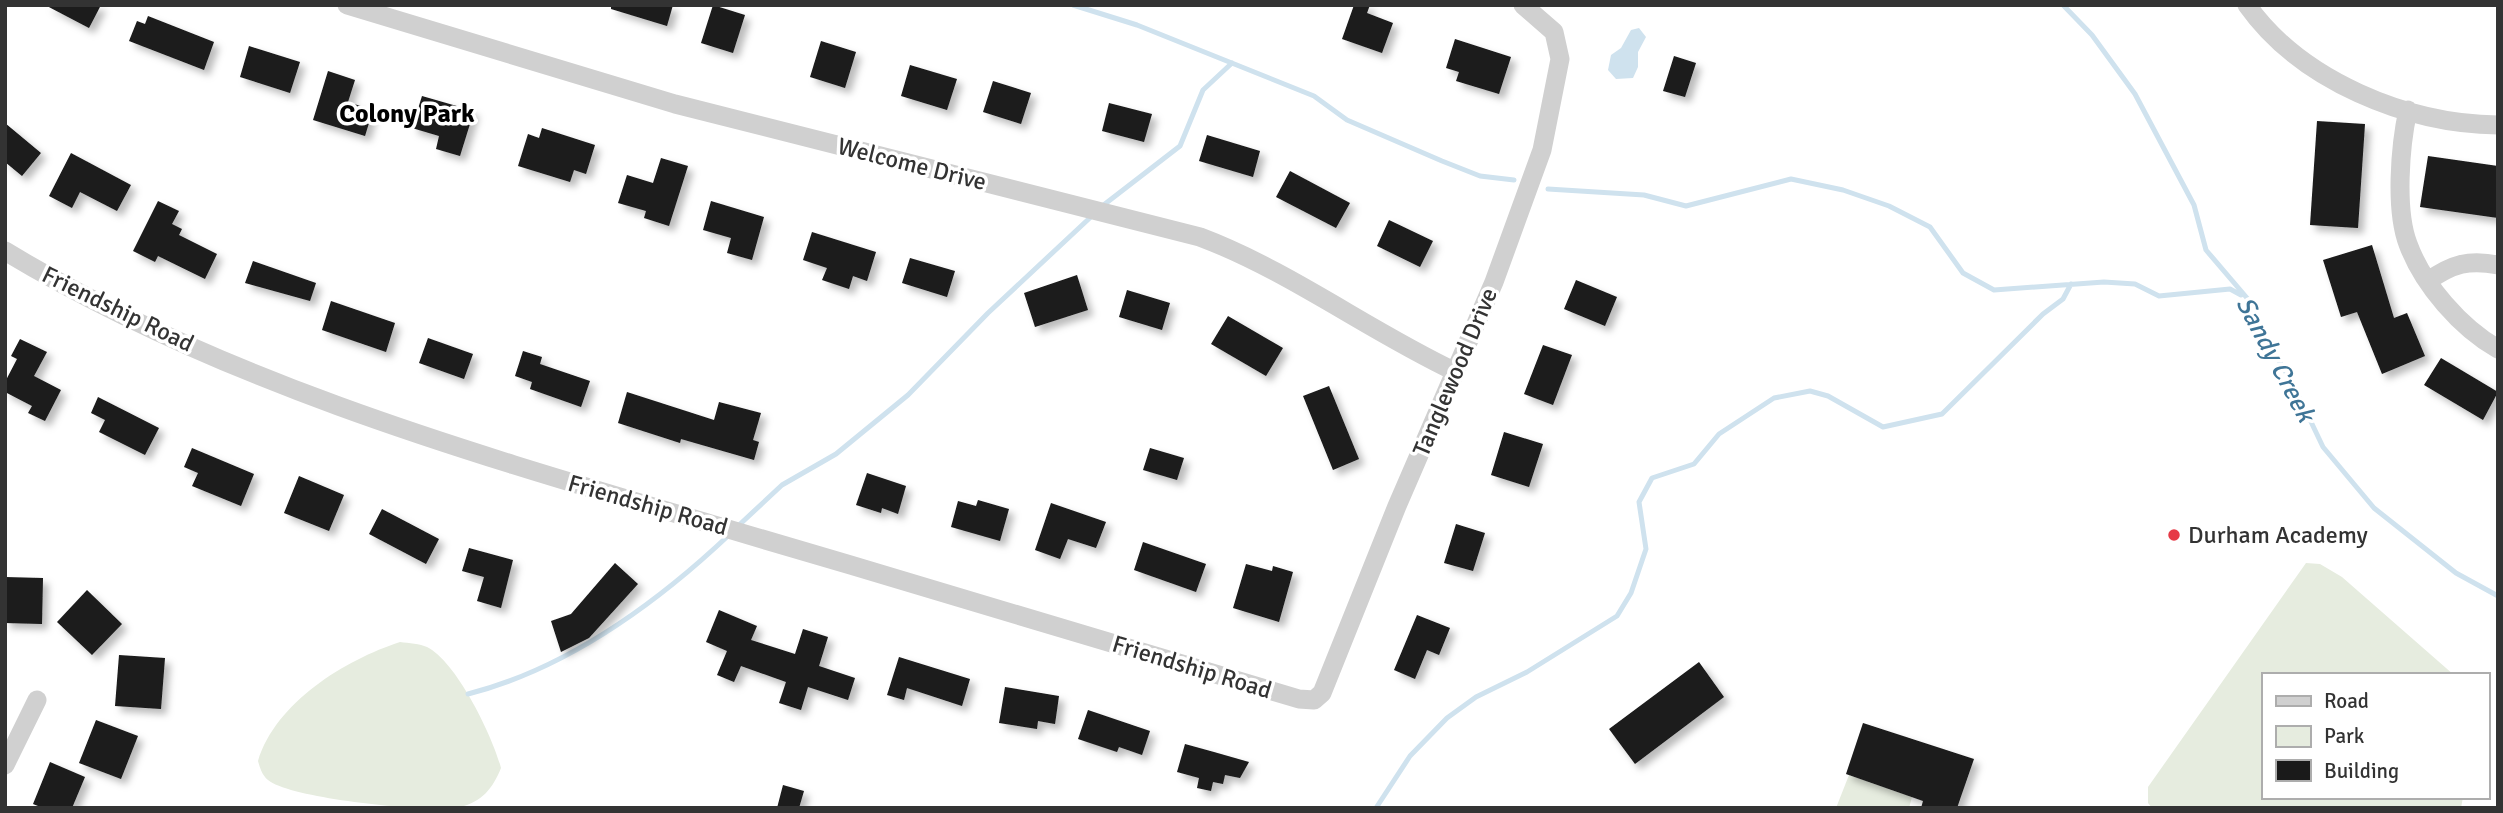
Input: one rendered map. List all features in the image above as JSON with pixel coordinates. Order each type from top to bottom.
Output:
[{"type":"street","name":"Welcome Drive","points":[[347,5],[675,104],[1200,237],[1255,261],[1411,350],[1456,372]]},
{"type":"street","name":"Tanglewood Drive","points":[[1314,700],[1322,693],[1397,506],[1494,282],[1542,150],[1558,83],[1560,59],[1554,32],[1522,5]]},
{"type":"street","points":[[2247,5],[2286,48],[2335,81],[2408,110],[2457,122],[2498,125]]},
{"type":"street","points":[[2408,110],[2402,158],[2403,226],[2407,243],[2428,281],[2480,339],[2498,349]]},
{"type":"street","name":"Friendship Road","points":[[5,251],[104,307],[383,423],[554,478],[1300,699],[1314,700]]},
{"type":"street","points":[[2428,281],[2457,263],[2481,261],[2498,265]]},
{"type":"street","points":[[5,765],[37,700]]},
{"type":"green space","points":[[2306,563],[2320,564],[2342,577],[2452,673],[2262,673],[2262,799],[2463,799],[2461,808],[2152,808],[2148,803],[2148,787]]},
{"type":"green space","points":[[400,642],[427,647],[438,655],[450,668],[472,702],[501,768],[486,793],[475,802],[460,807],[421,808],[361,803],[303,793],[268,780],[258,761],[267,740],[296,702],[336,672]]},
{"type":"green space","points":[[1849,775],[1912,797],[1909,808],[1836,808]]},
{"type":"water","points":[[1639,28],[1646,37],[1638,52],[1638,67],[1633,78],[1616,79],[1608,70],[1611,55],[1621,48],[1631,30]]},
{"type":"building","points":[[45,5],[101,5],[89,28]]},
{"type":"building","points":[[611,5],[673,5],[667,26],[611,9]]},
{"type":"building","points":[[713,5],[745,15],[733,53],[701,43]]},
{"type":"building","points":[[1354,5],[1370,5],[1367,13],[1393,23],[1382,53],[1342,39]]},
{"type":"building","points":[[148,16],[214,42],[204,70],[129,41],[137,21],[145,24]]},
{"type":"building","points":[[1455,39],[1511,57],[1499,94],[1456,81],[1459,72],[1446,68]]},
{"type":"building","points":[[821,41],[856,52],[845,88],[810,77]]},
{"type":"building","points":[[249,46],[300,62],[290,93],[240,77]]},
{"type":"building","points":[[1674,56],[1696,63],[1685,97],[1663,91]]},
{"type":"building","points":[[910,65],[957,79],[947,110],[901,96]]},
{"type":"building","points":[[328,71],[355,80],[348,102],[373,110],[365,136],[313,120]]},
{"type":"building","points":[[993,81],[1031,93],[1021,124],[983,112]]},
{"type":"building","points":[[422,96],[474,111],[460,156],[436,149],[439,136],[412,128]]},
{"type":"building","points":[[1109,103],[1152,114],[1144,142],[1102,131]]},
{"type":"building","points":[[2317,121],[2365,124],[2358,228],[2310,225]]},
{"type":"building","points":[[5,123],[41,153],[22,176],[5,162]]},
{"type":"building","points":[[542,128],[595,145],[586,174],[574,170],[570,182],[518,166],[528,134],[539,138]]},
{"type":"building","points":[[1207,135],[1260,151],[1253,177],[1199,161]]},
{"type":"building","points":[[71,153],[131,185],[117,211],[80,192],[72,208],[49,196]]},
{"type":"building","points":[[2428,156],[2498,166],[2498,218],[2420,207]]},
{"type":"building","points":[[661,158],[688,166],[669,226],[644,218],[646,211],[618,203],[627,175],[653,183]]},
{"type":"building","points":[[1290,171],[1350,203],[1336,228],[1276,197]]},
{"type":"building","points":[[158,201],[179,211],[172,224],[182,229],[179,235],[217,254],[205,279],[158,256],[155,262],[133,251]]},
{"type":"building","points":[[711,201],[764,217],[752,260],[727,253],[731,238],[703,230]]},
{"type":"building","points":[[1389,220],[1433,241],[1420,267],[1377,246]]},
{"type":"building","points":[[812,232],[876,252],[867,281],[853,276],[849,289],[822,280],[827,268],[803,260]]},
{"type":"building","points":[[2372,245],[2394,318],[2407,313],[2425,356],[2382,374],[2357,312],[2341,317],[2323,260]]},
{"type":"building","points":[[910,258],[955,271],[947,297],[902,283]]},
{"type":"building","points":[[253,261],[316,283],[310,301],[245,283]]},
{"type":"building","points":[[1077,275],[1088,310],[1035,327],[1024,293]]},
{"type":"building","points":[[1576,280],[1617,297],[1605,326],[1564,309]]},
{"type":"building","points":[[1127,290],[1170,303],[1162,330],[1119,317]]},
{"type":"building","points":[[331,301],[395,323],[386,352],[322,330]]},
{"type":"building","points":[[1228,316],[1283,348],[1266,376],[1211,344]]},
{"type":"building","points":[[428,338],[473,354],[464,379],[419,363]]},
{"type":"building","points":[[20,339],[47,352],[34,376],[61,390],[45,421],[28,413],[32,406],[5,392],[5,382],[17,359],[11,356]]},
{"type":"building","points":[[1543,345],[1572,355],[1553,405],[1524,394]]},
{"type":"building","points":[[523,351],[542,357],[540,364],[590,381],[581,407],[530,389],[532,382],[515,376]]},
{"type":"building","points":[[2441,358],[2498,392],[2483,420],[2424,385]]},
{"type":"building","points":[[1329,386],[1359,459],[1333,470],[1303,396]]},
{"type":"building","points":[[627,392],[714,420],[719,402],[761,413],[753,440],[759,442],[754,460],[681,439],[680,443],[618,423]]},
{"type":"building","points":[[98,397],[159,428],[145,455],[99,432],[105,420],[91,413]]},
{"type":"building","points":[[1504,432],[1543,444],[1529,487],[1491,475]]},
{"type":"building","points":[[192,448],[254,474],[241,506],[192,486],[198,473],[184,467]]},
{"type":"building","points":[[1150,448],[1184,458],[1177,480],[1143,470]]},
{"type":"building","points":[[867,473],[906,486],[898,514],[882,508],[881,513],[856,505]]},
{"type":"building","points":[[299,476],[344,495],[329,531],[284,513]]},
{"type":"building","points":[[978,500],[1009,509],[1000,541],[951,527],[958,501],[976,506]]},
{"type":"building","points":[[1051,503],[1106,522],[1096,548],[1068,539],[1060,559],[1035,550]]},
{"type":"building","points":[[382,509],[439,539],[426,564],[369,534]]},
{"type":"building","points":[[1456,524],[1485,533],[1473,571],[1444,563]]},
{"type":"building","points":[[1143,542],[1206,564],[1196,592],[1134,570]]},
{"type":"building","points":[[469,548],[513,560],[501,608],[477,601],[484,577],[462,571]]},
{"type":"building","points":[[615,563],[638,584],[589,638],[561,652],[551,621],[571,614]]},
{"type":"building","points":[[1246,564],[1272,571],[1273,566],[1293,572],[1279,622],[1233,608]]},
{"type":"building","points":[[5,577],[43,578],[42,624],[5,623]]},
{"type":"building","points":[[87,590],[122,624],[92,655],[57,622]]},
{"type":"building","points":[[719,610],[757,626],[751,640],[795,654],[803,629],[828,637],[819,666],[855,678],[848,700],[808,687],[801,710],[779,703],[786,682],[741,666],[734,682],[717,675],[727,651],[706,642]]},
{"type":"building","points":[[1417,615],[1450,628],[1439,655],[1427,650],[1415,679],[1394,670]]},
{"type":"building","points":[[119,655],[165,658],[161,709],[115,706]]},
{"type":"building","points":[[899,657],[970,679],[962,706],[907,688],[904,700],[887,695]]},
{"type":"building","points":[[1699,662],[1724,697],[1635,764],[1609,729]]},
{"type":"building","points":[[1005,687],[1059,696],[1055,724],[1038,721],[1037,729],[999,723]]},
{"type":"building","points":[[1088,710],[1150,731],[1142,755],[1119,747],[1117,752],[1078,739]]},
{"type":"building","points":[[96,720],[138,736],[121,779],[79,763]]},
{"type":"building","points":[[1863,723],[1974,759],[1957,808],[1921,808],[1923,801],[1846,774]]},
{"type":"building","points":[[1185,744],[1249,762],[1240,778],[1225,775],[1223,784],[1213,782],[1211,791],[1197,788],[1199,778],[1177,772]]},
{"type":"building","points":[[50,762],[85,777],[72,808],[43,808],[33,804]]},
{"type":"building","points":[[783,785],[804,791],[799,808],[777,808]]},
{"type":"waterway","points":[[1073,5],[1137,25],[1314,96],[1347,120],[1442,161],[1480,176],[1514,180]]},
{"type":"waterway","name":"Sandy Creek","points":[[2063,5],[2092,35],[2135,94],[2194,205],[2206,250],[2247,298],[2259,328],[2293,384],[2323,447],[2374,508],[2456,573],[2498,596]]},
{"type":"waterway","points":[[1101,207],[1180,146],[1203,90],[1232,63]]},
{"type":"waterway","points":[[1548,189],[1644,195],[1686,206],[1791,179],[1843,190],[1889,206],[1930,227],[1963,273],[1994,290],[2104,282],[2135,284],[2159,296],[2230,289],[2241,295]]},
{"type":"waterway","points":[[737,527],[782,485],[836,454],[908,395],[988,313],[1094,214]]},
{"type":"waterway","points":[[1376,808],[1410,756],[1447,718],[1476,697],[1527,672],[1617,616],[1631,593],[1646,549],[1639,502],[1652,478],[1694,464],[1719,434],[1774,398],[1810,391],[1828,396],[1883,427],[1942,414],[2043,314],[2063,299],[2071,284]]},
{"type":"waterway","points":[[468,694],[540,668],[608,631],[672,585],[730,534]]},
{"type":"place","name":"Durham Academy","points":[[2174,535]]},
{"type":"district","name":"Colony Park","points":[[407,113]]}]
